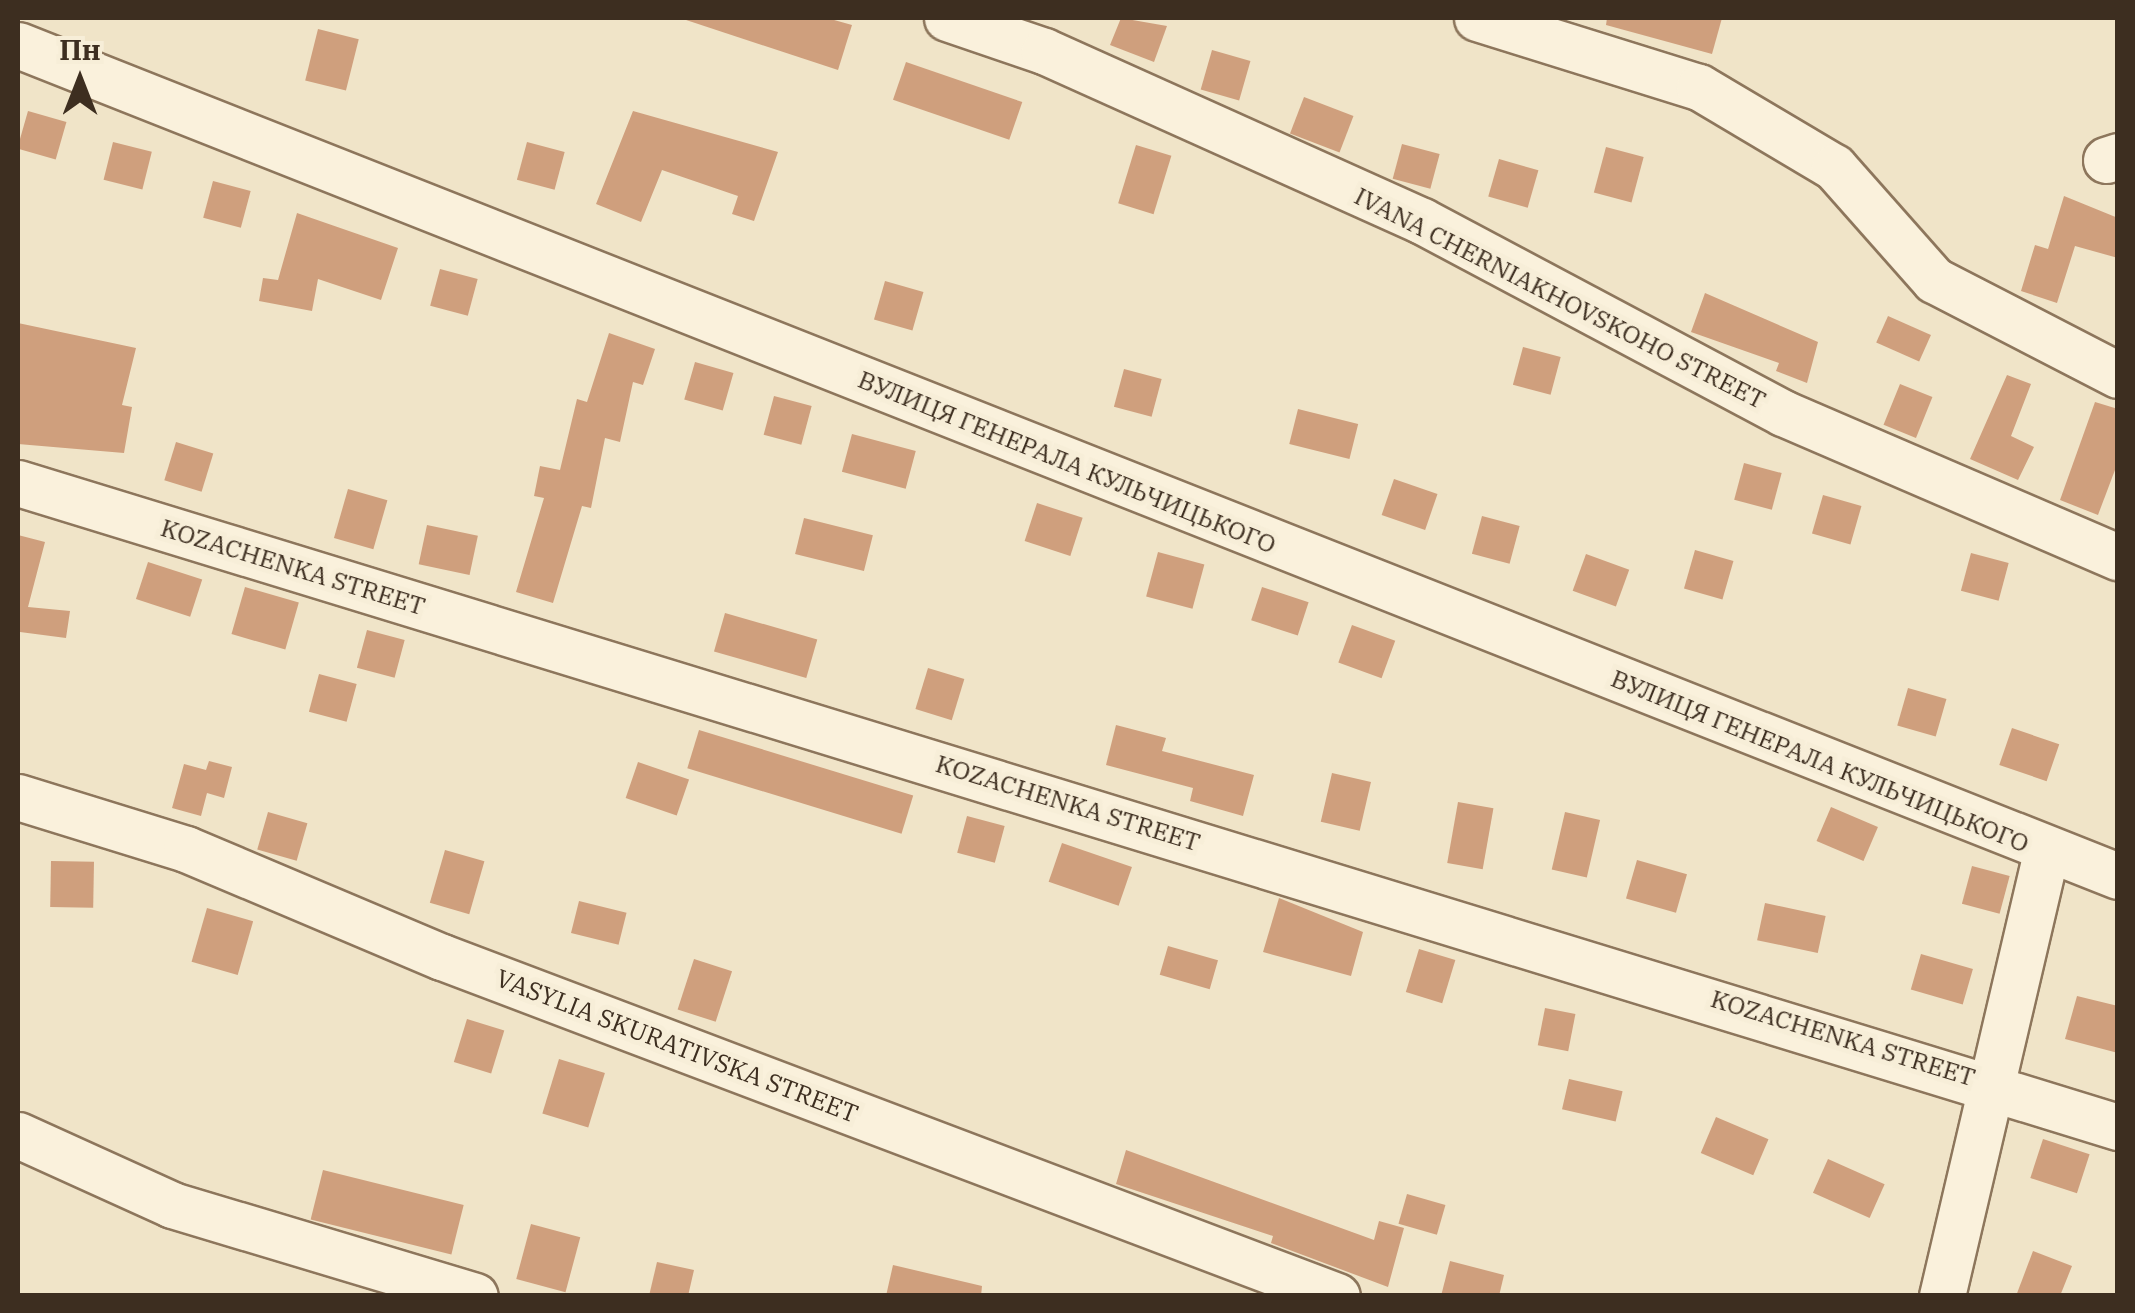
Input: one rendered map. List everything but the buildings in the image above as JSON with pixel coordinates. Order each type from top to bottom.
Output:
[{"type":"street","name":"IVANA CHERNIAKHOVSKOHO STREET","points":[[947,18],[1047,34],[1422,221],[1783,414],[2118,556]]},
{"type":"street","points":[[1477,18],[1699,88],[1834,167],[1934,280],[2118,375]]},
{"type":"street","name":"ВУЛИЦЯ ГЕНЕРАЛА КУЛЬЧИЦЬКОГО","points":[[18,46],[2046,851],[2118,876]]},
{"type":"street","name":"KOZACHENKA STREET","points":[[18,483],[1987,1082],[2118,1128]]},
{"type":"street","name":"VASYLIA SKURATIVSKA STREET","points":[[18,798],[186,849],[442,958],[1337,1296]]},
{"type":"street","points":[[1942,1296],[1987,1082],[2046,851]]},
{"type":"street","points":[[18,1136],[172,1205],[476,1296]]}]
